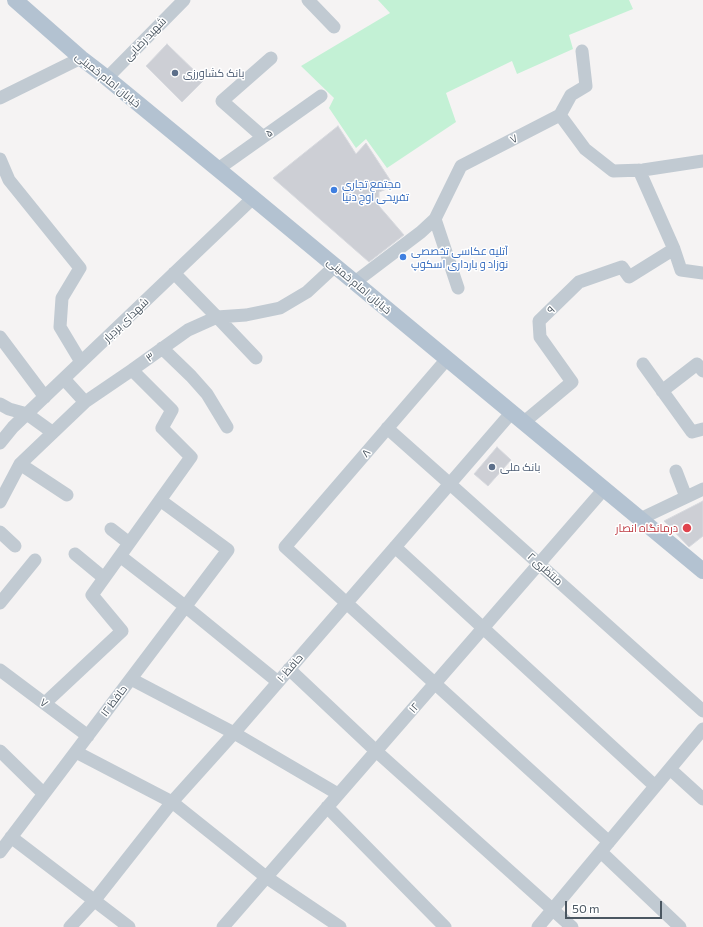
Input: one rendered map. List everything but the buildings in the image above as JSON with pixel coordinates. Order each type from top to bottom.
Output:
[{"type":"main road","name":"خیابان امام خمینی","points":[[14,0],[81,58],[356,282],[703,571]]},
{"type":"street","name":"شهید رضایی","points":[[107,78],[184,0]]},
{"type":"street","points":[[308,0],[334,27]]},
{"type":"street","points":[[582,51],[586,86],[571,95],[560,115],[585,149],[613,171],[639,170],[703,161]]},
{"type":"street","points":[[0,98],[81,58]]},
{"type":"street","points":[[263,137],[222,102],[271,58]]},
{"type":"street","name":"۵","points":[[218,169],[320,96]]},
{"type":"street","name":"۷","points":[[356,282],[421,232],[435,219],[461,166],[560,115]]},
{"type":"street","points":[[0,159],[9,180],[80,268],[62,298],[60,327],[81,362]]},
{"type":"street","points":[[639,170],[674,249],[681,270],[703,272]]},
{"type":"street","name":"شهدای بردبار","points":[[0,443],[13,427],[253,198]]},
{"type":"street","points":[[435,219],[458,288]]},
{"type":"street","name":"۹","points":[[518,417],[572,382],[540,337],[539,321],[579,282],[622,267],[628,277],[674,249]]},
{"type":"street","name":"۳","points":[[0,502],[20,464],[85,402],[188,330],[217,316],[246,315],[280,308],[307,292],[335,266]]},
{"type":"street","points":[[174,273],[256,358]]},
{"type":"street","points":[[0,337],[45,397]]},
{"type":"street","points":[[162,348],[207,394],[228,427]]},
{"type":"street","name":"۸","points":[[346,603],[285,547],[447,359]]},
{"type":"street","points":[[643,364],[692,432],[703,429]]},
{"type":"street","points":[[662,391],[697,364],[703,371]]},
{"type":"street","points":[[45,703],[122,631],[92,595],[191,457],[162,428],[172,410],[132,370]]},
{"type":"street","points":[[64,379],[85,402]]},
{"type":"street","points":[[0,404],[9,409],[27,414],[52,432]]},
{"type":"street","name":"حافظ ۱۰","points":[[70,927],[94,900],[172,802],[234,733],[450,484],[518,417]]},
{"type":"street","name":"منتظری ۲","points":[[387,428],[703,711]]},
{"type":"street","points":[[20,464],[68,495]]},
{"type":"street","points":[[676,471],[686,497]]},
{"type":"street","name":"۱۲","points":[[228,925],[266,877],[604,488]]},
{"type":"street","points":[[640,519],[703,489]]},
{"type":"street","name":"حافظ ۱۲","points":[[0,852],[228,550],[160,500]]},
{"type":"street","points":[[111,529],[129,543]]},
{"type":"street","points":[[0,532],[15,546]]},
{"type":"street","points":[[395,547],[655,786]]},
{"type":"street","points":[[75,554],[104,578]]},
{"type":"street","points":[[120,556],[186,607],[278,682]]},
{"type":"street","points":[[2,597],[35,560]]},
{"type":"street","points":[[346,603],[435,684],[605,847],[680,927]]},
{"type":"street","points":[[288,669],[376,751],[572,927]]},
{"type":"street","name":"۷","points":[[0,670],[88,736]]},
{"type":"street","points":[[131,679],[234,733],[338,794]]},
{"type":"street","points":[[538,927],[703,729]]},
{"type":"street","points":[[0,751],[44,794]]},
{"type":"street","points":[[76,752],[172,802],[266,877],[340,927]]},
{"type":"street","points":[[670,769],[703,798]]},
{"type":"street","points":[[327,807],[445,927]]},
{"type":"street","points":[[11,837],[130,927]]},
{"type":"green space","points":[[378,0],[629,0],[633,9],[569,35],[573,49],[517,74],[512,61],[446,93],[456,122],[387,168],[366,139],[356,148],[329,108],[334,98],[301,66],[390,13]]},
{"type":"place","name":"بانک کشاورزی","points":[[175,73]]},
{"type":"place","name":"مجتمع تجاری تفریحی اوج دنیا","points":[[334,190]]},
{"type":"place","name":"آتلیه عکاسی تخصصی نوزاد و بارداری اسکوپ","points":[[403,257]]},
{"type":"place","name":"بانک ملی","points":[[492,467]]},
{"type":"place","name":"درمانگاه انصار","points":[[687,528]]}]
